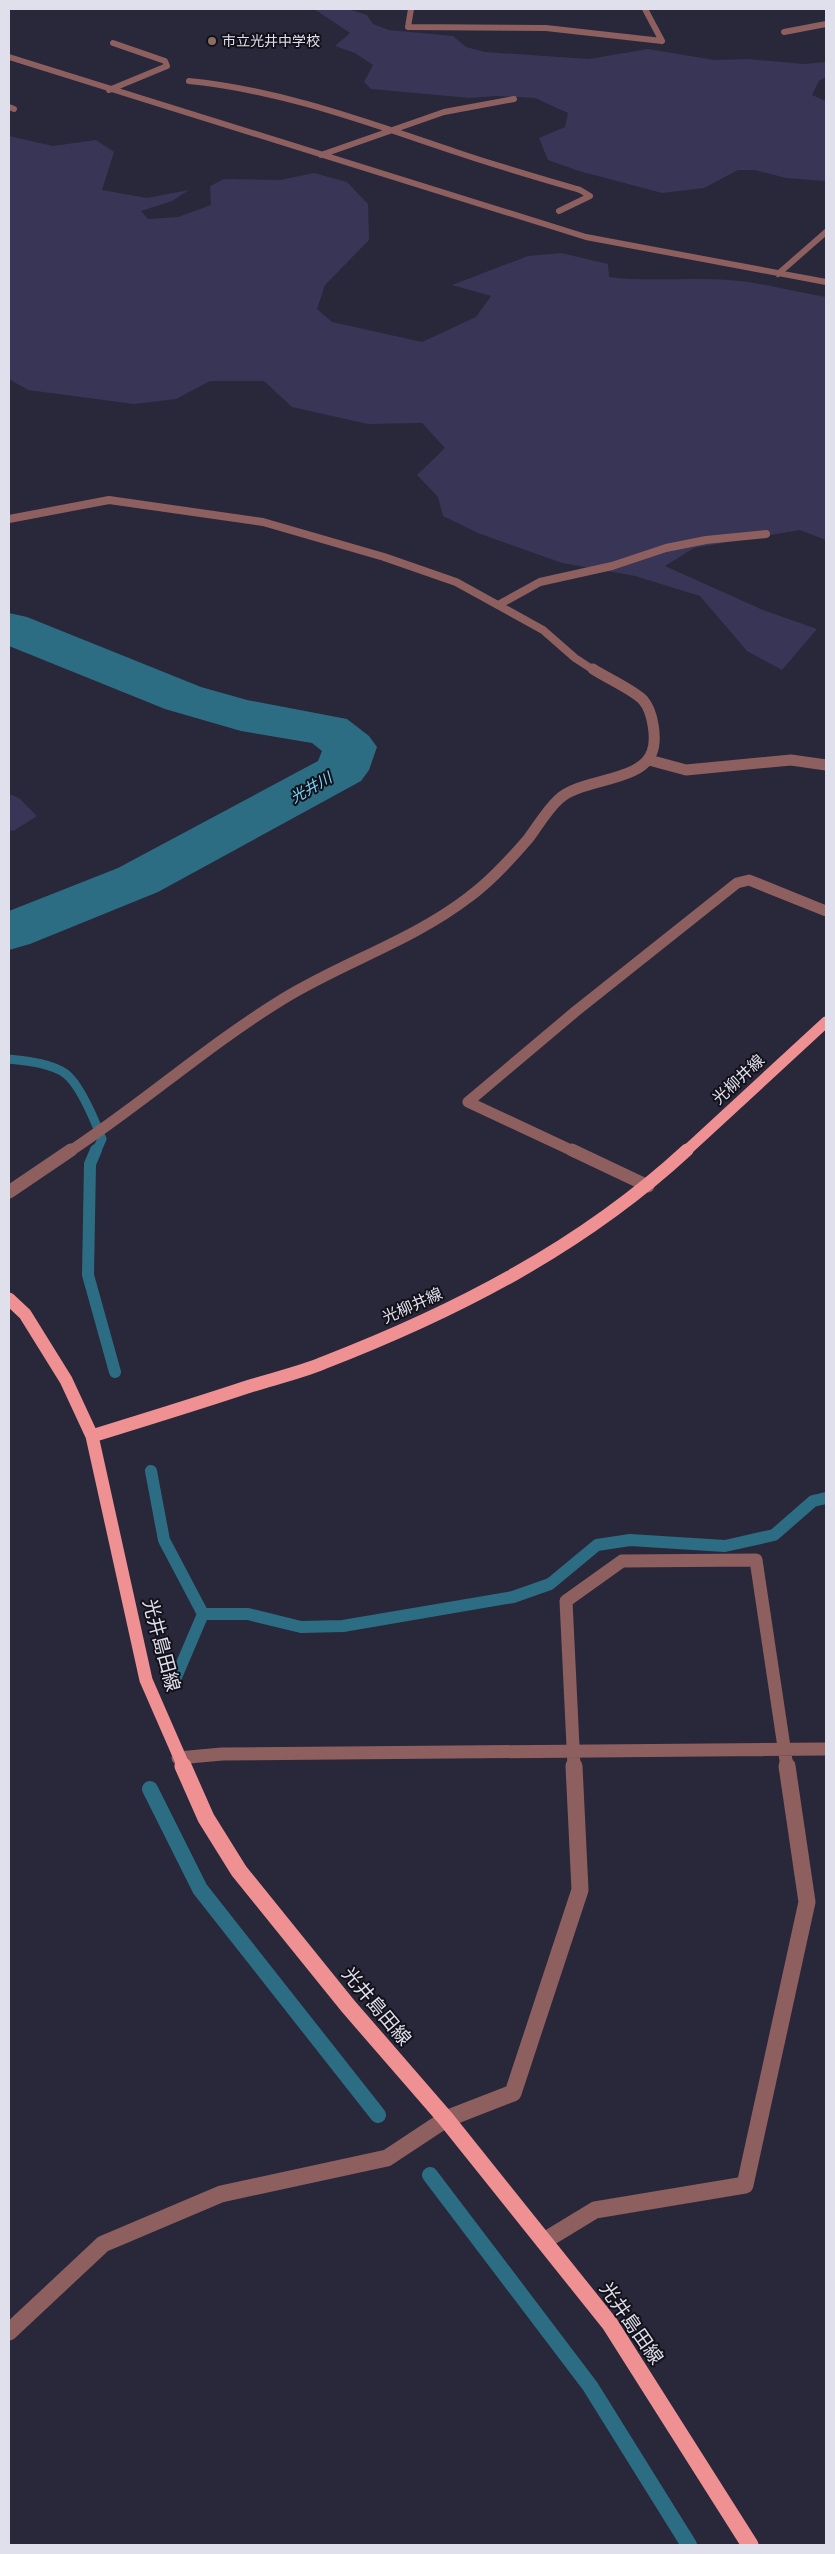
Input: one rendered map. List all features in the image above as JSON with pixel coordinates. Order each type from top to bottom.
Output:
[{"type":"main road","name":"光柳井線","points":[[92,1436],[322,1364],[430,1318],[520,1273],[590,1229],[648,1186],[826,1022]]},
{"type":"main road","points":[[9,1299],[25,1314],[66,1380],[92,1436]]},
{"type":"main road","name":"光井島田線","points":[[92,1436],[146,1680],[178,1758],[206,1818],[239,1871],[348,2006],[446,2118],[610,2324],[750,2545]]},
{"type":"street","points":[[411,9],[408,27],[546,28],[662,41],[645,9]]},
{"type":"street","points":[[784,32],[826,24]]},
{"type":"street","points":[[110,90],[162,70],[167,66],[165,60],[113,43]]},
{"type":"street","points":[[10,58],[586,237],[826,282]]},
{"type":"street","points":[[189,81],[229,85],[358,118],[458,153],[580,190],[590,196],[559,211]]},
{"type":"street","points":[[321,156],[444,112],[514,99]]},
{"type":"street","points":[[778,274],[826,232]]},
{"type":"street","points":[[9,519],[109,500],[228,515],[263,522],[384,557],[456,582],[500,604],[543,630],[575,658],[643,700],[649,711],[655,746],[649,760],[628,773],[580,785],[560,798],[493,878],[465,900],[404,940],[317,978],[264,1010],[116,1120],[91,1135],[9,1192]]},
{"type":"street","points":[[500,604],[540,582],[612,566],[666,548],[706,540],[766,534]]},
{"type":"street","points":[[649,760],[685,770],[731,768],[768,761],[798,759],[826,765]]},
{"type":"street","points":[[648,1186],[468,1102],[576,1011],[737,883],[749,880],[826,911]]},
{"type":"street","points":[[9,2332],[103,2244],[221,2194],[387,2158],[446,2118],[513,2093],[580,1890],[566,1601],[622,1562],[756,1560],[807,1902],[745,2185],[595,2210],[544,2241]]},
{"type":"street","points":[[178,1758],[222,1754],[826,1749]]},
{"type":"shaded area","points":[[314,9],[348,9],[367,15],[373,24],[389,30],[453,36],[466,47],[485,52],[589,59],[648,49],[714,60],[748,59],[804,64],[826,62],[826,77],[819,81],[812,95],[826,101],[826,181],[786,178],[755,170],[738,170],[704,188],[662,193],[579,171],[548,160],[539,138],[565,127],[568,113],[535,98],[496,96],[470,98],[371,89],[364,82],[373,65],[355,53],[335,46],[350,33]]},
{"type":"shaded area","points":[[9,136],[53,146],[96,140],[114,152],[102,190],[147,198],[189,190],[172,201],[141,211],[148,219],[178,217],[211,205],[210,186],[224,179],[280,180],[314,173],[347,182],[368,204],[369,240],[325,285],[317,309],[332,322],[422,342],[476,317],[491,296],[452,285],[528,256],[561,253],[608,264],[609,277],[741,281],[826,297],[826,540],[800,530],[694,548],[665,566],[763,610],[817,629],[782,670],[747,651],[700,596],[635,576],[562,563],[478,533],[443,516],[438,497],[417,475],[445,448],[422,423],[368,424],[292,407],[264,381],[210,381],[176,399],[134,404],[28,390],[9,379]]},
{"type":"shaded area","points":[[9,794],[19,798],[37,816],[15,830],[9,831]]},
{"type":"waterway","name":"光井川","points":[[9,628],[183,698],[241,715],[328,730],[350,747],[342,770],[286,802],[138,880],[9,932]]},
{"type":"waterway","points":[[9,1059],[53,1067],[66,1074],[72,1080],[87,1104],[102,1139],[96,1152]]},
{"type":"waterway","points":[[96,1150],[90,1164],[88,1275],[115,1372]]},
{"type":"waterway","points":[[151,1471],[164,1540],[203,1614]]},
{"type":"waterway","points":[[203,1614],[248,1614],[301,1627],[343,1626],[513,1597],[550,1584],[597,1545],[630,1540],[725,1546],[774,1535],[813,1501],[826,1498]]},
{"type":"waterway","points":[[174,1682],[203,1614]]},
{"type":"waterway","points":[[150,1789],[200,1889],[378,2115]]},
{"type":"waterway","points":[[430,2175],[590,2386],[689,2545]]},
{"type":"place","name":"市立光井中学校","points":[[212,41]]}]
